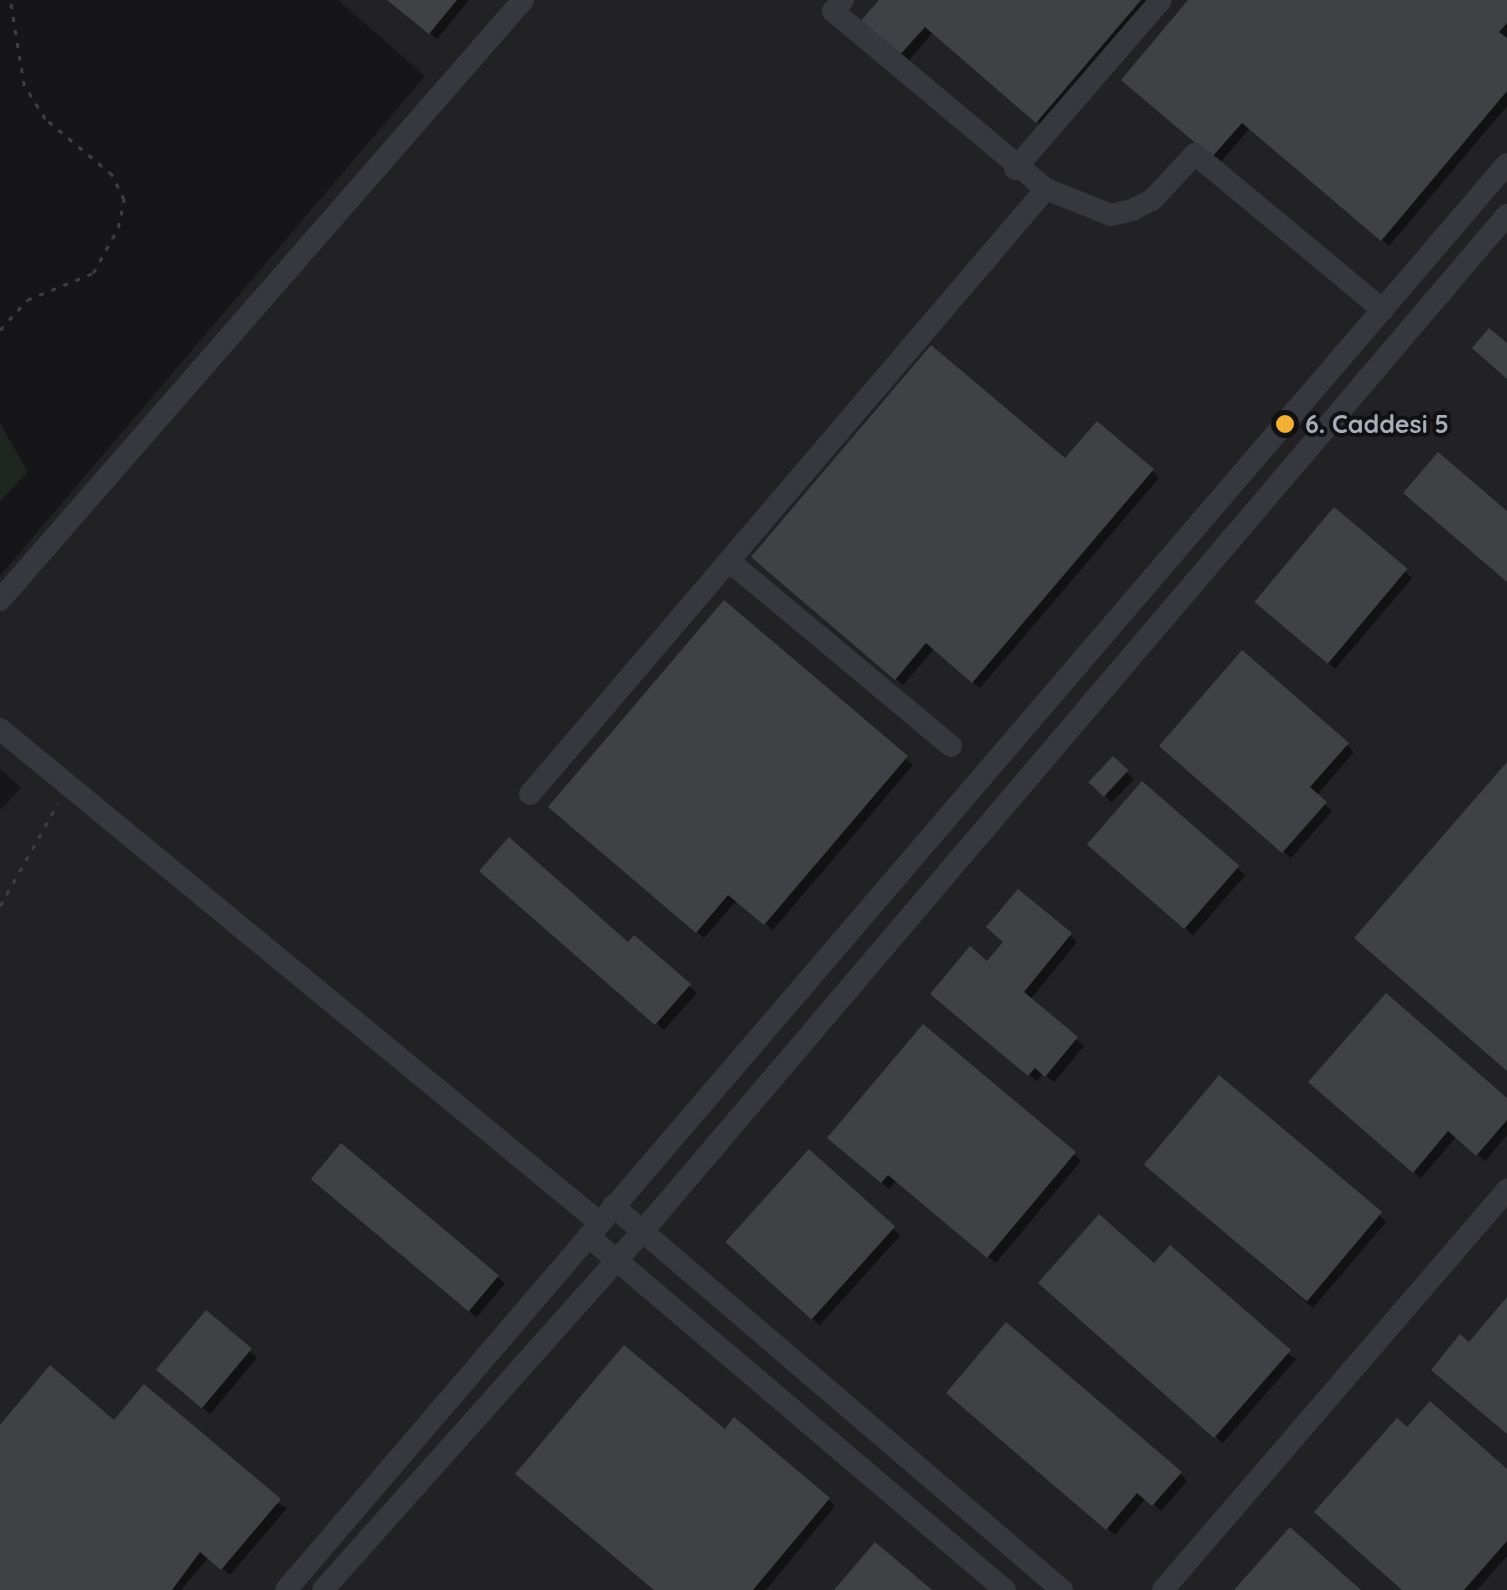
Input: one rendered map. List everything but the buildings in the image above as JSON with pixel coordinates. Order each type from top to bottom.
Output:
[{"type":"street","points":[[0,600],[523,0]]},
{"type":"street","points":[[843,0],[833,11],[1015,169],[1046,189],[1110,215],[1132,210],[1152,200],[1195,154],[1388,303],[1419,316]]},
{"type":"street","points":[[1015,169],[1161,0]]},
{"type":"street","points":[[286,1590],[600,1221],[916,859],[1507,164]]},
{"type":"street","points":[[530,794],[1046,189]]},
{"type":"street","points":[[323,1590],[642,1232],[1507,214]]},
{"type":"street","points":[[729,561],[950,746]]},
{"type":"street","points":[[0,729],[600,1221],[642,1232],[1062,1590]]},
{"type":"street","points":[[916,859],[941,880]]},
{"type":"street","points":[[1164,1590],[1507,1190]]},
{"type":"street","points":[[600,1221],[616,1260],[1005,1590]]},
{"type":"path","points":[[0,330],[27,300],[92,273],[118,228],[124,200],[112,175],[45,118],[24,86],[10,0]]},
{"type":"path","points":[[0,906],[66,784]]},
{"type":"shaded area","points":[[338,0],[1507,0],[1507,1590],[0,1590],[0,810],[21,788],[0,769],[0,576],[425,76]]},
{"type":"shaded area","points":[[0,423],[28,472],[0,501]]},
{"type":"place","name":"6. Caddesi 5","points":[[1285,424]]}]
